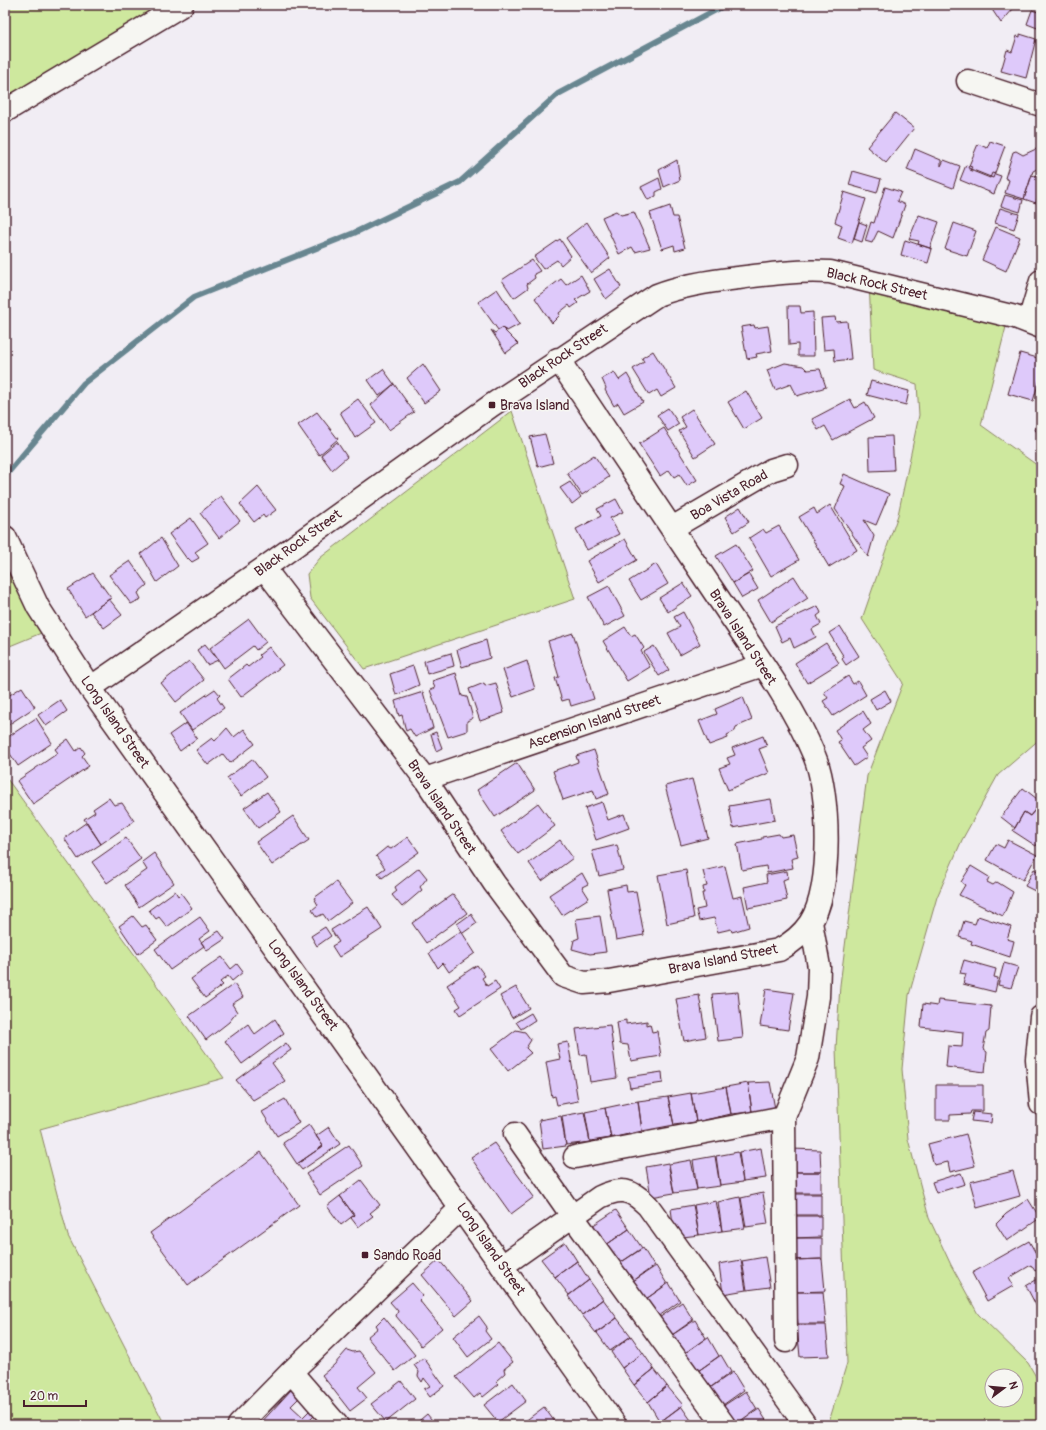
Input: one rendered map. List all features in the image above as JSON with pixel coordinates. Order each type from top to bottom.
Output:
[{"type":"street","points":[[5,110],[182,5]]},
{"type":"street","points":[[968,81],[1041,106]]},
{"type":"street","name":"Black Rock Street","points":[[90,688],[264,568],[492,404],[657,295],[696,283],[806,270],[830,272],[1035,324]]},
{"type":"street","points":[[1035,324],[1041,282]]},
{"type":"street","name":"Brava Island Street","points":[[264,568],[425,779],[494,883],[563,976],[584,983],[609,981],[780,950],[795,941],[811,922],[820,900],[825,868],[828,822],[823,786],[815,756],[794,717],[762,665],[558,359]]},
{"type":"street","name":"Boa Vista Road","points":[[672,528],[771,470],[787,465]]},
{"type":"street","name":"Long Island Street","points":[[5,537],[38,607],[90,688],[615,1425]]},
{"type":"street","name":"Ascension Island Street","points":[[425,779],[762,665]]},
{"type":"street","points":[[786,1341],[784,1117],[808,1058],[818,997],[819,967],[811,922]]},
{"type":"street","points":[[1041,1017],[1037,1059],[1041,1104]]},
{"type":"street","points":[[574,1157],[784,1117]]},
{"type":"street","points":[[515,1134],[573,1217],[724,1425]]},
{"type":"street","points":[[502,1266],[600,1197],[612,1192],[626,1190],[638,1196],[648,1206],[804,1423]]},
{"type":"street","points":[[239,1425],[291,1372],[461,1208]]},
{"type":"street","points":[[291,1372],[337,1425]]},
{"type":"green space","points":[[5,5],[182,5],[5,111]]},
{"type":"green space","points":[[869,281],[1009,315],[981,425],[1041,468],[1041,738],[998,775],[962,840],[937,897],[909,995],[902,1069],[908,1139],[929,1218],[951,1265],[978,1314],[1028,1363],[1041,1385],[1041,1425],[828,1425],[847,1363],[836,1048],[840,985],[867,776],[903,683],[862,619],[898,515],[919,415],[917,384],[873,370]]},
{"type":"green space","points":[[512,411],[575,599],[364,669],[310,598],[307,574],[320,558]]},
{"type":"green space","points":[[5,531],[51,629],[5,648]]},
{"type":"green space","points":[[5,776],[224,1078],[40,1129],[68,1236],[165,1425],[5,1425]]},
{"type":"building","points":[[989,5],[1012,5],[1013,9],[1001,23]]},
{"type":"building","points":[[1032,10],[1041,13],[1041,35],[1040,29],[1027,24]]},
{"type":"building","points":[[1020,34],[1036,39],[1026,78],[1001,71],[1007,50],[1012,52],[1017,36],[1020,37]]},
{"type":"building","points":[[895,113],[914,128],[886,163],[867,147]]},
{"type":"building","points":[[990,141],[1005,146],[993,178],[968,168],[978,144],[987,148]]},
{"type":"building","points":[[915,149],[941,160],[941,166],[944,160],[960,166],[953,188],[907,170]]},
{"type":"building","points":[[1036,149],[1041,158],[1041,167],[1033,171],[1024,199],[1005,193],[1009,180],[1005,178],[1013,152],[1016,151],[1023,155]]},
{"type":"building","points":[[677,160],[680,180],[664,187],[659,170]]},
{"type":"building","points":[[966,165],[972,167],[970,170],[990,178],[992,173],[1001,176],[994,194],[960,180]]},
{"type":"building","points":[[853,171],[881,179],[877,193],[849,185]]},
{"type":"building","points":[[1032,175],[1041,178],[1041,186],[1036,203],[1024,199]]},
{"type":"building","points":[[659,178],[662,189],[656,192],[656,196],[648,200],[641,187]]},
{"type":"building","points":[[885,187],[901,192],[897,201],[905,205],[893,238],[878,231],[872,243],[865,241],[871,222],[874,223]]},
{"type":"building","points":[[844,192],[866,199],[852,243],[838,238],[842,225],[835,222]]},
{"type":"building","points":[[1005,195],[1023,200],[1020,212],[1001,206]]},
{"type":"building","points":[[670,206],[673,217],[677,217],[685,248],[675,251],[674,245],[662,249],[650,213]]},
{"type":"building","points":[[1000,208],[1019,214],[1014,229],[995,223]]},
{"type":"building","points":[[616,211],[621,215],[634,212],[650,248],[635,252],[632,247],[619,254],[602,217]]},
{"type":"building","points":[[919,215],[939,222],[930,248],[918,244],[919,241],[909,239]]},
{"type":"building","points":[[587,222],[610,258],[591,273],[566,238]]},
{"type":"building","points":[[859,222],[867,225],[862,242],[854,239]]},
{"type":"building","points":[[954,223],[976,231],[967,256],[945,249]]},
{"type":"building","points":[[996,227],[1020,237],[1006,271],[982,260]]},
{"type":"building","points":[[560,239],[571,256],[561,265],[557,260],[543,269],[534,257]]},
{"type":"building","points":[[905,240],[932,249],[928,263],[901,255]]},
{"type":"building","points":[[532,260],[540,271],[534,274],[535,278],[527,284],[528,288],[514,298],[502,280]]},
{"type":"building","points":[[610,269],[621,287],[606,299],[594,279]]},
{"type":"building","points":[[581,275],[590,291],[575,300],[578,303],[571,308],[569,305],[559,313],[560,315],[552,323],[535,298],[561,279],[566,285]]},
{"type":"building","points":[[497,289],[520,324],[507,331],[502,328],[498,330],[478,302]]},
{"type":"building","points":[[788,306],[800,306],[801,313],[813,312],[814,356],[798,356],[798,344],[789,345]]},
{"type":"building","points":[[835,317],[836,322],[847,321],[851,359],[835,361],[834,349],[824,350],[821,318]]},
{"type":"building","points":[[754,325],[755,328],[768,326],[772,351],[756,354],[757,357],[747,359],[741,327]]},
{"type":"building","points":[[502,328],[518,344],[506,353],[491,330],[495,333]]},
{"type":"building","points":[[653,351],[676,388],[661,397],[657,390],[649,395],[633,369],[644,362],[642,358]]},
{"type":"building","points":[[1020,353],[1041,359],[1041,375],[1033,401],[1008,394]]},
{"type":"building","points":[[785,363],[803,366],[807,370],[820,369],[826,387],[797,396],[791,384],[775,390],[767,370]]},
{"type":"building","points":[[423,364],[441,391],[424,403],[407,378]]},
{"type":"building","points":[[383,369],[394,384],[379,396],[368,380]]},
{"type":"building","points":[[614,372],[619,380],[627,374],[643,402],[624,413],[618,403],[614,406],[605,390],[606,388],[602,379]]},
{"type":"building","points":[[871,381],[909,391],[906,405],[867,395]]},
{"type":"building","points":[[394,384],[414,412],[389,430],[371,405]]},
{"type":"building","points":[[746,391],[762,418],[744,429],[728,402]]},
{"type":"building","points":[[358,399],[376,423],[355,438],[340,412]]},
{"type":"building","points":[[850,399],[855,408],[865,402],[874,418],[833,440],[825,426],[818,430],[812,419]]},
{"type":"building","points":[[668,408],[679,424],[668,431],[657,415]]},
{"type":"building","points":[[692,409],[715,444],[695,457],[679,431],[686,427],[680,417]]},
{"type":"building","points":[[317,412],[338,439],[319,455],[298,425]]},
{"type":"building","points":[[1041,417],[1041,436],[1035,430]]},
{"type":"building","points":[[664,428],[697,480],[687,486],[679,474],[674,477],[669,470],[660,476],[639,444]]},
{"type":"building","points":[[545,434],[553,463],[538,467],[530,437]]},
{"type":"building","points":[[892,436],[894,470],[870,471],[869,437]]},
{"type":"building","points":[[337,442],[347,457],[332,470],[321,455]]},
{"type":"building","points":[[594,455],[609,477],[582,495],[567,473]]},
{"type":"building","points":[[844,474],[889,494],[876,525],[864,520],[874,536],[868,557],[835,509],[845,486],[840,484]]},
{"type":"building","points":[[570,482],[581,497],[572,504],[560,488]]},
{"type":"building","points":[[258,487],[276,510],[265,518],[263,515],[254,522],[240,504]]},
{"type":"building","points":[[221,496],[240,521],[219,538],[200,513]]},
{"type":"building","points":[[616,499],[623,512],[610,518],[619,534],[587,550],[576,529],[601,516],[597,509]]},
{"type":"building","points":[[830,505],[857,550],[829,567],[799,517],[814,508],[817,514]]},
{"type":"building","points":[[740,507],[749,522],[734,532],[725,517]]},
{"type":"building","points":[[191,518],[208,543],[195,552],[199,558],[192,562],[188,558],[187,559],[169,534]]},
{"type":"building","points":[[779,526],[799,560],[771,576],[749,538],[763,529],[766,533]]},
{"type":"building","points":[[161,538],[178,566],[157,582],[141,554]]},
{"type":"building","points":[[625,539],[637,560],[599,582],[587,561]]},
{"type":"building","points":[[736,544],[753,571],[733,583],[716,556]]},
{"type":"building","points":[[130,561],[147,585],[138,593],[141,599],[131,604],[109,575]]},
{"type":"building","points":[[656,564],[668,584],[641,600],[629,581]]},
{"type":"building","points":[[93,573],[111,598],[85,616],[68,589]]},
{"type":"building","points":[[749,574],[758,589],[742,598],[733,583]]},
{"type":"building","points":[[794,576],[808,598],[771,622],[758,600]]},
{"type":"building","points":[[683,583],[692,596],[668,612],[659,598]]},
{"type":"building","points":[[609,586],[625,616],[604,627],[588,597]]},
{"type":"building","points":[[109,599],[122,615],[104,628],[91,612]]},
{"type":"building","points":[[818,606],[821,613],[817,616],[821,624],[812,629],[816,637],[794,648],[790,638],[782,642],[775,626]]},
{"type":"building","points":[[683,612],[700,644],[680,655],[668,633],[680,627],[674,617]]},
{"type":"building","points":[[249,619],[266,642],[256,650],[253,646],[224,668],[210,648]]},
{"type":"building","points":[[840,626],[859,656],[846,665],[842,659],[844,657],[829,633]]},
{"type":"building","points":[[625,627],[631,636],[635,634],[644,648],[641,651],[650,667],[627,681],[603,641]]},
{"type":"building","points":[[573,633],[594,699],[571,706],[569,699],[562,701],[555,678],[559,677],[548,641]]},
{"type":"building","points":[[486,640],[490,658],[462,667],[457,650]]},
{"type":"building","points":[[826,643],[839,663],[807,683],[795,663]]},
{"type":"building","points":[[205,644],[218,660],[207,665],[197,650]]},
{"type":"building","points":[[654,646],[669,670],[659,676],[644,652]]},
{"type":"building","points":[[269,647],[283,665],[241,697],[228,679],[246,665],[248,667],[261,657],[259,655]]},
{"type":"building","points":[[451,653],[454,666],[427,674],[424,661]]},
{"type":"building","points":[[189,661],[204,680],[176,702],[161,683]]},
{"type":"building","points":[[527,661],[535,689],[513,697],[503,670]]},
{"type":"building","points":[[413,666],[419,685],[396,695],[390,674]]},
{"type":"building","points":[[456,673],[462,696],[467,697],[473,718],[467,721],[467,731],[448,737],[430,690],[435,688],[432,681]]},
{"type":"building","points":[[848,676],[853,684],[858,681],[866,695],[833,716],[823,701],[828,698],[824,692]]},
{"type":"building","points":[[484,683],[485,686],[496,683],[504,713],[480,721],[469,689]]},
{"type":"building","points":[[22,687],[35,707],[5,727],[5,698]]},
{"type":"building","points":[[215,689],[220,695],[217,698],[224,708],[192,730],[180,713]]},
{"type":"building","points":[[885,690],[891,701],[876,710],[870,699]]},
{"type":"building","points":[[423,692],[433,728],[415,737],[410,729],[406,731],[402,715],[399,716],[395,701]]},
{"type":"building","points":[[743,697],[752,720],[736,727],[735,731],[727,735],[728,738],[709,745],[699,721],[717,714],[715,709]]},
{"type":"building","points":[[60,700],[67,711],[46,726],[38,715]]},
{"type":"building","points":[[863,711],[871,724],[863,730],[871,741],[861,748],[867,757],[854,766],[838,742],[841,740],[835,730]]},
{"type":"building","points":[[36,718],[52,743],[18,766],[5,746],[5,739]]},
{"type":"building","points":[[186,723],[197,738],[180,751],[169,735]]},
{"type":"building","points":[[227,728],[234,737],[244,729],[255,744],[230,763],[223,754],[208,765],[196,750],[212,738],[215,741]]},
{"type":"building","points":[[436,732],[442,748],[436,751],[431,734]]},
{"type":"building","points":[[763,736],[767,746],[759,749],[769,773],[728,790],[719,768],[730,764],[727,758],[735,755],[732,748]]},
{"type":"building","points":[[68,739],[76,751],[81,747],[85,753],[82,756],[89,766],[33,804],[17,781],[58,753],[55,749]]},
{"type":"building","points":[[594,750],[609,794],[596,799],[593,790],[563,800],[553,771],[578,762],[576,756]]},
{"type":"building","points":[[252,759],[266,777],[241,796],[227,778]]},
{"type":"building","points":[[517,763],[535,790],[495,817],[477,790]]},
{"type":"building","points":[[692,779],[708,838],[681,845],[665,786]]},
{"type":"building","points":[[1023,788],[1041,802],[1030,816],[1024,812],[1015,828],[1001,817]]},
{"type":"building","points":[[267,792],[281,812],[258,828],[244,808]]},
{"type":"building","points":[[109,798],[114,805],[122,803],[134,821],[101,844],[84,819],[95,812],[93,809]]},
{"type":"building","points":[[771,799],[775,820],[733,828],[729,806]]},
{"type":"building","points":[[602,802],[608,820],[624,814],[629,828],[596,840],[585,808]]},
{"type":"building","points":[[538,803],[555,826],[518,854],[501,831]]},
{"type":"building","points":[[1039,805],[1041,807],[1041,838],[1036,846],[1013,831],[1024,812],[1030,816]]},
{"type":"building","points":[[293,816],[309,840],[272,865],[256,842]]},
{"type":"building","points":[[87,822],[101,844],[78,859],[64,838]]},
{"type":"building","points":[[779,834],[781,837],[793,835],[798,857],[791,859],[793,868],[767,873],[766,866],[742,870],[737,844]]},
{"type":"building","points":[[408,837],[419,852],[382,878],[378,873],[385,868],[376,856],[387,847],[391,849]]},
{"type":"building","points":[[126,838],[141,859],[107,883],[92,862]]},
{"type":"building","points":[[560,840],[573,858],[542,881],[529,863]]},
{"type":"building","points":[[1008,840],[1037,855],[1023,880],[987,860],[996,844],[1004,848]]},
{"type":"building","points":[[617,845],[623,870],[599,876],[592,851]]},
{"type":"building","points":[[154,853],[174,883],[139,907],[125,885],[147,870],[142,862]]},
{"type":"building","points":[[725,866],[733,898],[742,896],[749,927],[732,932],[731,929],[718,932],[714,918],[699,921],[696,910],[705,908],[702,893],[704,893],[703,887],[707,886],[703,871]]},
{"type":"building","points":[[971,866],[989,877],[987,882],[993,885],[997,882],[1013,892],[1003,916],[959,895],[965,885],[961,882]]},
{"type":"building","points":[[419,868],[427,878],[420,887],[422,890],[402,907],[392,895],[397,891],[395,887]]},
{"type":"building","points":[[1034,869],[1041,873],[1041,894],[1025,886]]},
{"type":"building","points":[[686,870],[694,918],[667,924],[658,875]]},
{"type":"building","points":[[787,871],[788,878],[783,880],[787,900],[748,908],[744,887],[767,882],[766,875]]},
{"type":"building","points":[[582,873],[588,884],[582,887],[589,898],[562,915],[549,895]]},
{"type":"building","points":[[336,882],[352,903],[328,921],[323,914],[317,917],[312,910],[318,905],[314,898]]},
{"type":"building","points":[[626,885],[627,892],[636,891],[644,935],[616,940],[607,889]]},
{"type":"building","points":[[175,891],[178,896],[181,893],[192,908],[167,927],[159,917],[156,919],[149,910]]},
{"type":"building","points":[[453,894],[467,913],[426,943],[412,923]]},
{"type":"building","points":[[368,907],[382,929],[339,957],[332,946],[339,942],[331,930]]},
{"type":"building","points":[[471,914],[477,923],[463,933],[457,924]]},
{"type":"building","points":[[133,916],[142,927],[146,925],[157,940],[138,954],[119,926]]},
{"type":"building","points":[[600,916],[606,952],[590,954],[572,949],[574,940],[579,938],[576,919]]},
{"type":"building","points":[[978,916],[1011,927],[1007,939],[1014,941],[1010,957],[971,944],[972,941],[959,937],[964,921],[975,924]]},
{"type":"building","points":[[200,917],[210,931],[199,939],[204,946],[170,970],[155,949]]},
{"type":"building","points":[[325,927],[331,936],[317,946],[311,936]]},
{"type":"building","points":[[219,931],[225,939],[207,951],[201,942]]},
{"type":"building","points":[[461,931],[475,953],[449,972],[443,963],[438,968],[429,953]]},
{"type":"building","points":[[222,957],[231,969],[237,964],[243,972],[232,981],[228,976],[220,982],[223,985],[205,998],[191,979]]},
{"type":"building","points":[[964,960],[996,969],[994,977],[998,978],[995,992],[963,984],[966,974],[960,973]]},
{"type":"building","points":[[1004,963],[1018,967],[1011,988],[998,985]]},
{"type":"building","points":[[477,965],[485,976],[482,978],[487,986],[495,981],[500,989],[460,1015],[456,1009],[461,1006],[447,985]]},
{"type":"building","points":[[234,984],[243,997],[232,1004],[237,1012],[229,1022],[206,1040],[189,1016]]},
{"type":"building","points":[[516,987],[529,1008],[512,1018],[500,996]]},
{"type":"building","points":[[766,989],[794,993],[788,1030],[760,1026]]},
{"type":"building","points":[[738,992],[743,1038],[718,1041],[712,994]]},
{"type":"building","points":[[699,995],[706,1037],[684,1041],[676,999]]},
{"type":"building","points":[[938,1000],[991,1006],[989,1031],[986,1033],[983,1049],[987,1052],[985,1072],[946,1067],[948,1046],[962,1047],[963,1032],[921,1027],[923,1004],[937,1006]]},
{"type":"building","points":[[531,1013],[535,1020],[521,1029],[516,1022]]},
{"type":"building","points":[[275,1019],[284,1033],[242,1064],[225,1041],[248,1024],[255,1034]]},
{"type":"building","points":[[626,1020],[626,1024],[647,1021],[647,1025],[650,1024],[652,1032],[657,1031],[661,1056],[631,1061],[628,1045],[620,1044],[617,1022]]},
{"type":"building","points":[[610,1025],[617,1078],[590,1082],[586,1054],[580,1055],[576,1029]]},
{"type":"building","points":[[516,1030],[525,1032],[531,1040],[526,1048],[531,1053],[508,1071],[491,1049]]},
{"type":"building","points":[[568,1042],[578,1101],[557,1105],[555,1096],[552,1097],[546,1062],[560,1059],[557,1044]]},
{"type":"building","points":[[286,1043],[291,1050],[272,1063],[285,1081],[253,1100],[236,1080]]},
{"type":"building","points":[[662,1072],[663,1083],[630,1088],[628,1077]]},
{"type":"building","points":[[770,1082],[775,1109],[752,1112],[748,1083]]},
{"type":"building","points":[[748,1083],[752,1112],[731,1114],[726,1087]]},
{"type":"building","points":[[936,1085],[983,1085],[983,1111],[971,1111],[970,1114],[950,1115],[950,1120],[936,1120]]},
{"type":"building","points":[[726,1087],[731,1114],[696,1122],[691,1093]]},
{"type":"building","points":[[691,1093],[696,1122],[674,1125],[668,1097]]},
{"type":"building","points":[[668,1097],[674,1125],[642,1131],[638,1101]]},
{"type":"building","points":[[285,1099],[299,1123],[277,1136],[262,1112]]},
{"type":"building","points":[[638,1101],[642,1131],[611,1138],[605,1108]]},
{"type":"building","points":[[605,1108],[611,1138],[590,1141],[585,1112]]},
{"type":"building","points":[[584,1112],[590,1142],[566,1145],[562,1116]]},
{"type":"building","points":[[973,1112],[992,1114],[991,1123],[971,1121]]},
{"type":"building","points":[[561,1116],[566,1146],[543,1149],[539,1120]]},
{"type":"building","points":[[309,1125],[323,1146],[297,1164],[283,1143]]},
{"type":"building","points":[[329,1127],[340,1144],[302,1170],[297,1164],[323,1146],[316,1136]]},
{"type":"building","points":[[966,1134],[975,1166],[950,1172],[948,1162],[934,1165],[928,1144]]},
{"type":"building","points":[[494,1143],[534,1197],[511,1214],[471,1158]]},
{"type":"building","points":[[349,1145],[363,1166],[320,1195],[306,1174]]},
{"type":"building","points":[[761,1148],[766,1178],[743,1181],[739,1152]]},
{"type":"building","points":[[792,1149],[820,1150],[821,1172],[792,1172]]},
{"type":"building","points":[[261,1152],[299,1205],[188,1285],[150,1233]]},
{"type":"building","points":[[738,1152],[743,1182],[720,1185],[716,1156]]},
{"type":"building","points":[[715,1156],[720,1186],[697,1189],[693,1160]]},
{"type":"building","points":[[691,1160],[697,1190],[674,1193],[669,1164]]},
{"type":"building","points":[[668,1163],[674,1193],[651,1197],[646,1167]]},
{"type":"building","points":[[1013,1171],[1020,1196],[977,1208],[970,1182]]},
{"type":"building","points":[[792,1172],[821,1172],[821,1193],[792,1193]]},
{"type":"building","points":[[961,1173],[965,1184],[936,1193],[932,1182]]},
{"type":"building","points":[[361,1180],[380,1205],[370,1213],[373,1216],[358,1227],[351,1218],[354,1215],[340,1196]]},
{"type":"building","points":[[763,1193],[768,1224],[746,1227],[741,1198]]},
{"type":"building","points":[[792,1194],[821,1194],[821,1215],[792,1215]]},
{"type":"building","points":[[340,1196],[354,1215],[341,1225],[327,1206]]},
{"type":"building","points":[[740,1197],[745,1228],[722,1231],[718,1202]]},
{"type":"building","points":[[1028,1199],[1040,1218],[1007,1241],[996,1224],[1006,1214]]},
{"type":"building","points":[[716,1201],[722,1231],[699,1235],[694,1205]]},
{"type":"building","points":[[693,1205],[699,1235],[675,1238],[671,1209]]},
{"type":"building","points":[[616,1210],[629,1229],[606,1245],[592,1226]]},
{"type":"building","points":[[792,1216],[821,1216],[821,1237],[793,1238]]},
{"type":"building","points":[[629,1229],[642,1248],[620,1263],[606,1245]]},
{"type":"building","points":[[793,1238],[822,1238],[822,1259],[793,1260]]},
{"type":"building","points":[[1029,1241],[1039,1259],[1041,1258],[1041,1268],[1035,1271],[1031,1265],[1009,1278],[1013,1286],[987,1301],[972,1273]]},
{"type":"building","points":[[565,1242],[577,1261],[555,1277],[541,1259]]},
{"type":"building","points":[[643,1248],[654,1266],[633,1281],[620,1263]]},
{"type":"building","points":[[765,1257],[770,1287],[747,1290],[742,1261]]},
{"type":"building","points":[[822,1259],[825,1291],[797,1292],[793,1260]]},
{"type":"building","points":[[439,1260],[473,1301],[456,1316],[422,1275]]},
{"type":"building","points":[[741,1260],[746,1290],[723,1294],[719,1264]]},
{"type":"building","points":[[577,1261],[589,1280],[569,1295],[555,1277]]},
{"type":"building","points":[[656,1266],[667,1284],[646,1299],[633,1281]]},
{"type":"building","points":[[1041,1277],[1041,1307],[1038,1309],[1026,1286]]},
{"type":"building","points":[[589,1280],[603,1299],[582,1315],[568,1296]]},
{"type":"building","points":[[412,1283],[423,1296],[419,1300],[442,1328],[421,1346],[396,1316],[398,1311],[390,1302]]},
{"type":"building","points":[[669,1283],[680,1301],[659,1316],[646,1299]]},
{"type":"building","points":[[795,1292],[823,1292],[826,1324],[798,1324]]},
{"type":"building","points":[[603,1299],[617,1318],[596,1333],[582,1315]]},
{"type":"building","points":[[682,1302],[693,1320],[672,1335],[659,1318]]},
{"type":"building","points":[[479,1316],[487,1327],[485,1331],[491,1339],[468,1357],[453,1337]]},
{"type":"building","points":[[384,1317],[415,1355],[395,1371],[367,1337],[378,1328],[376,1325]]},
{"type":"building","points":[[617,1318],[631,1336],[610,1351],[597,1333]]},
{"type":"building","points":[[695,1320],[706,1338],[685,1353],[672,1335]]},
{"type":"building","points":[[797,1325],[826,1325],[829,1356],[800,1357]]},
{"type":"building","points":[[631,1336],[643,1353],[622,1368],[611,1352]]},
{"type":"building","points":[[708,1337],[719,1356],[698,1371],[685,1353]]},
{"type":"building","points":[[498,1343],[513,1362],[504,1369],[505,1373],[496,1381],[499,1384],[483,1397],[480,1393],[474,1398],[456,1377]]},
{"type":"building","points":[[347,1350],[353,1352],[359,1351],[376,1372],[358,1387],[367,1398],[350,1411],[322,1375],[334,1365]]},
{"type":"building","points":[[643,1353],[654,1369],[634,1385],[622,1368]]},
{"type":"building","points":[[721,1355],[731,1372],[711,1387],[698,1371]]},
{"type":"building","points":[[424,1358],[444,1386],[430,1397],[424,1389],[430,1386],[424,1378],[422,1382],[418,1376],[419,1372],[414,1365]]},
{"type":"building","points":[[654,1369],[667,1386],[648,1402],[634,1385]]},
{"type":"building","points":[[733,1372],[744,1390],[723,1405],[710,1388]]},
{"type":"building","points":[[401,1381],[415,1399],[386,1422],[371,1404]]},
{"type":"building","points":[[513,1383],[526,1401],[498,1422],[484,1405]]},
{"type":"building","points":[[667,1386],[683,1405],[660,1422],[648,1402]]},
{"type":"building","points":[[291,1390],[299,1398],[291,1406],[303,1417],[309,1411],[314,1416],[305,1425],[259,1425]]},
{"type":"building","points":[[746,1391],[757,1409],[736,1424],[723,1406]]},
{"type":"building","points":[[681,1406],[693,1423],[690,1425],[663,1425],[660,1422]]},
{"type":"building","points":[[544,1407],[557,1425],[520,1425]]},
{"type":"building","points":[[759,1409],[769,1425],[736,1425]]},
{"type":"building","points":[[427,1414],[436,1425],[414,1425]]},
{"type":"waterway","points":[[5,476],[84,383],[194,297],[354,233],[460,182],[558,94],[725,5]]},
{"type":"place","name":"Brava Island","points":[[492,405]]},
{"type":"place","name":"Sando Road","points":[[365,1255]]}]
